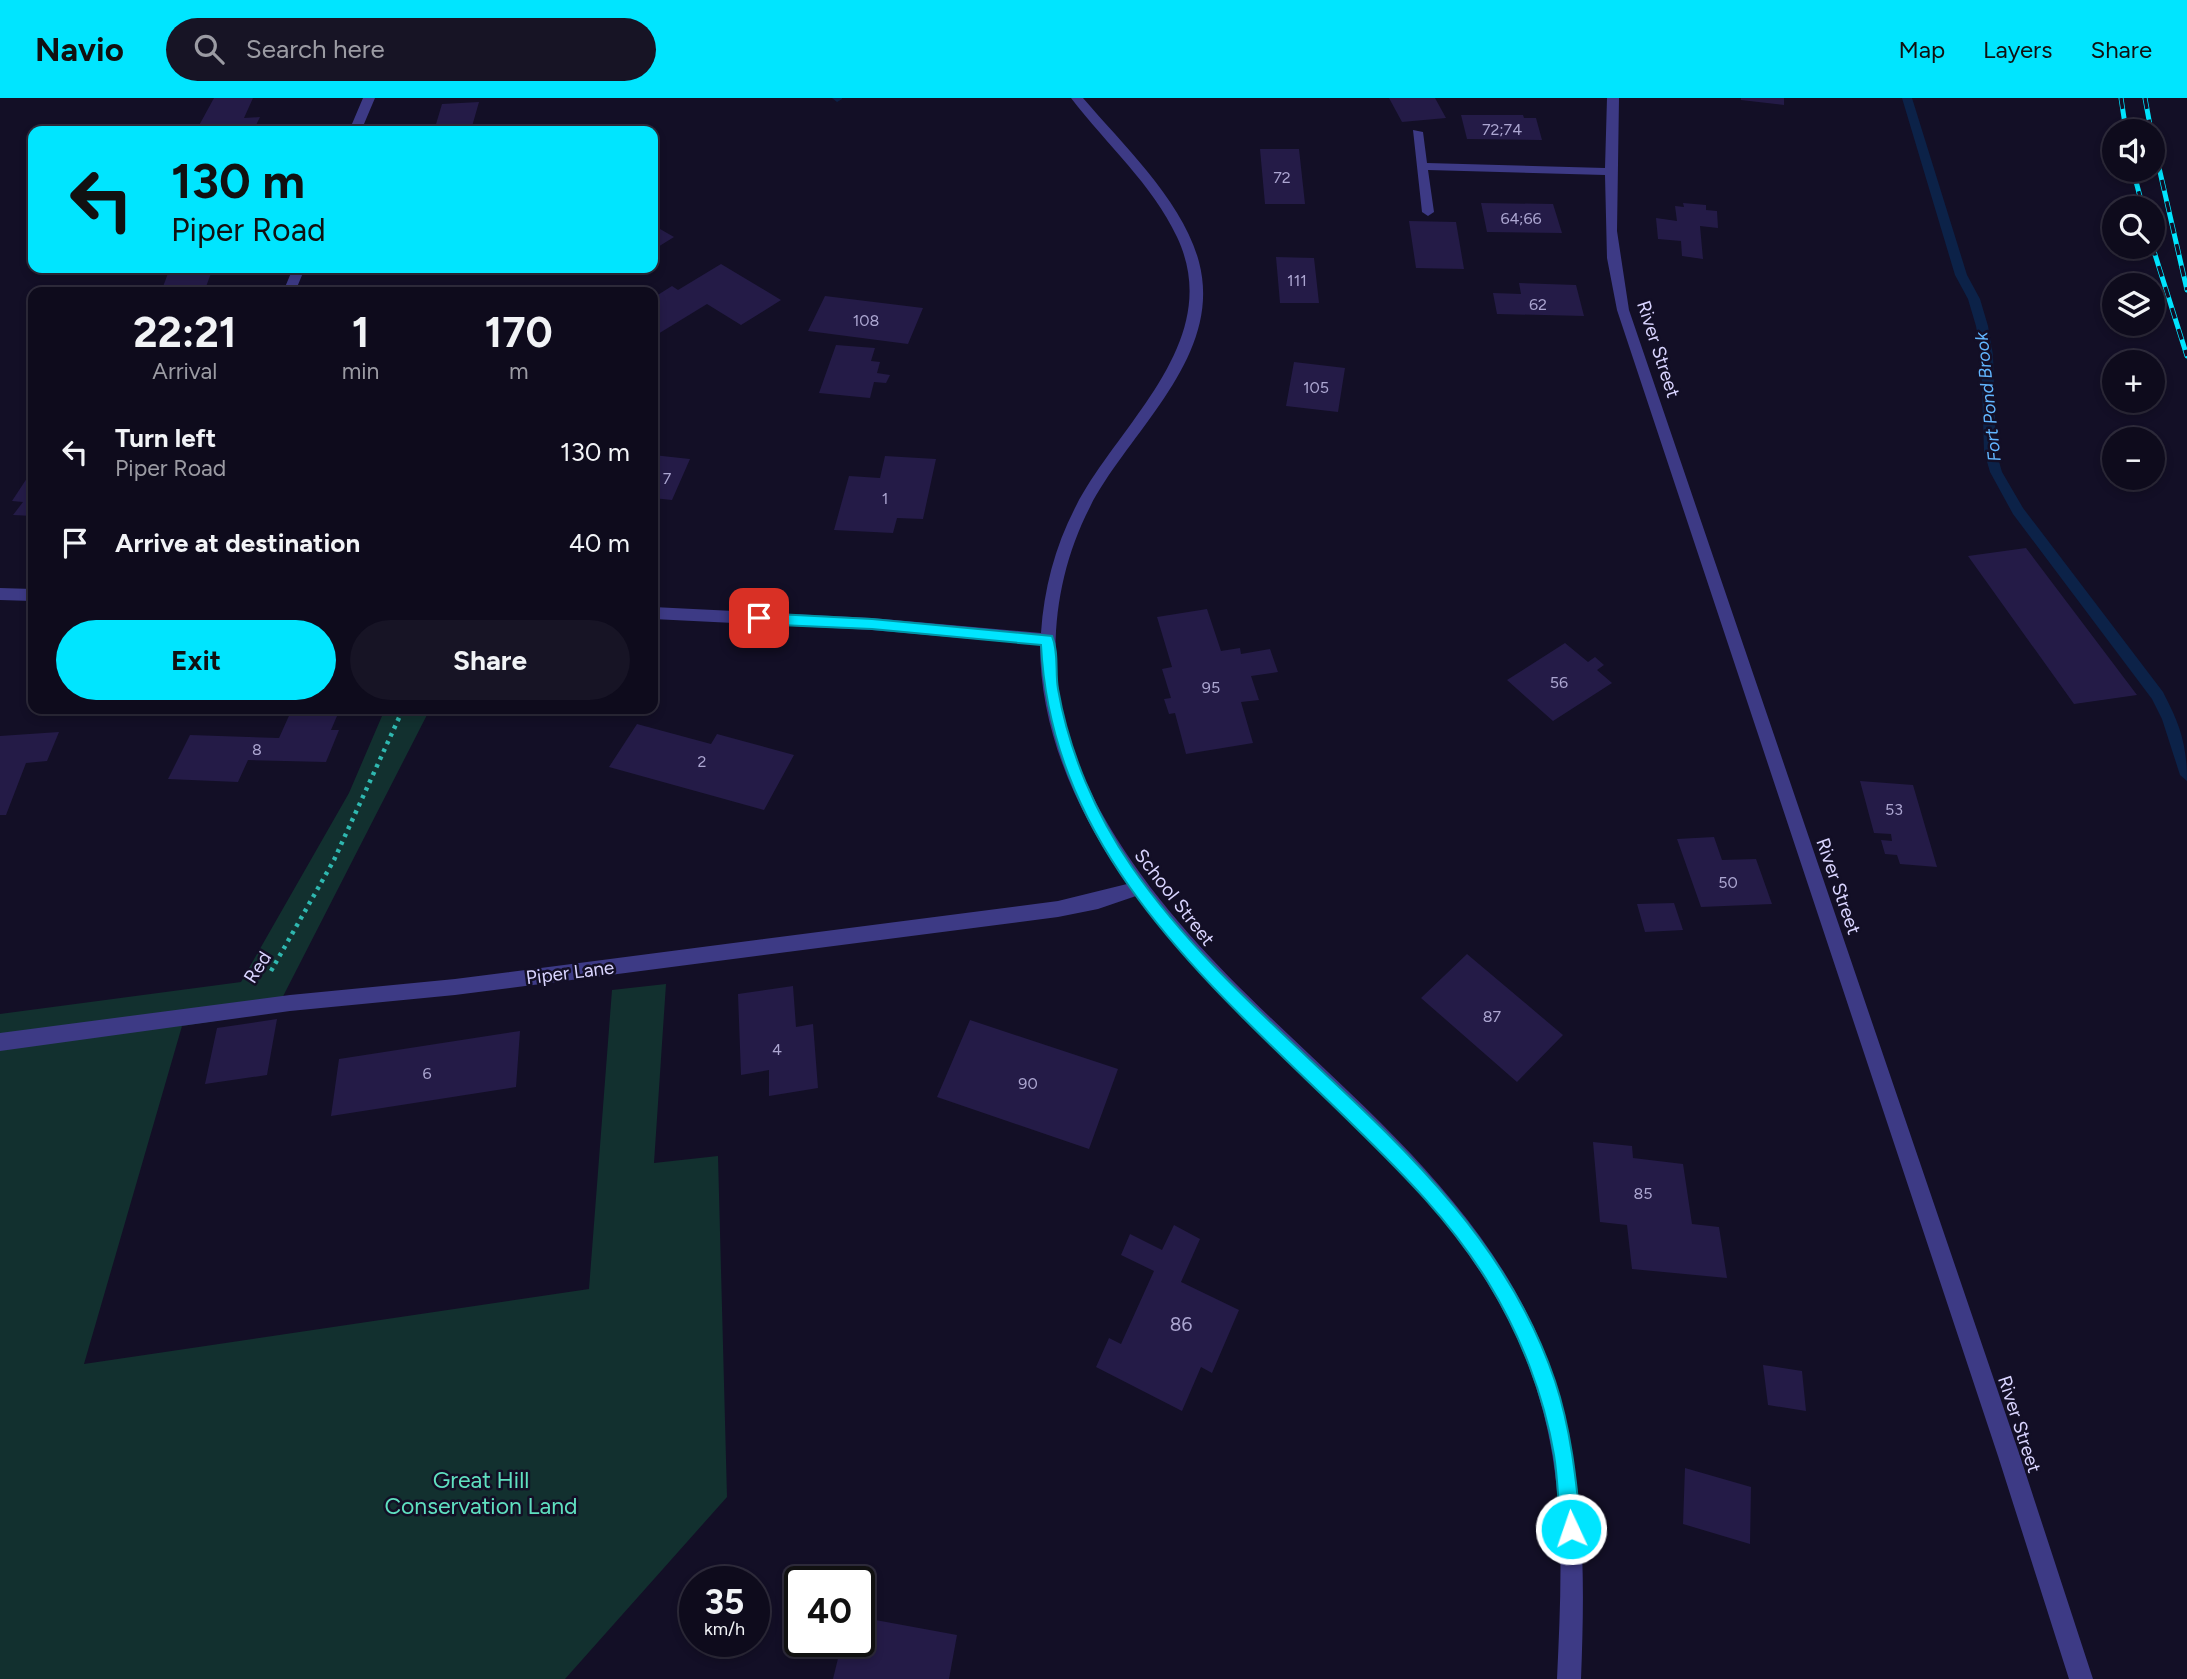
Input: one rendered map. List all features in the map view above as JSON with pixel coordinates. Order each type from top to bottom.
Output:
[{"type":"street","points":[[357,126],[369,98]]},
{"type":"street","name":"School Street","points":[[1077,98],[1150,185],[1168,211],[1189,250],[1198,291],[1194,321],[1176,363],[1109,462],[1078,518],[1059,572],[1047,640],[1050,687],[1065,748],[1090,808],[1138,888],[1197,960],[1430,1188],[1465,1232],[1507,1297],[1545,1381],[1564,1454],[1572,1550],[1569,1679]]},
{"type":"street","name":"River Street","points":[[1613,98],[1612,257],[1618,290],[2005,1442],[2081,1679]]},
{"type":"street","points":[[1417,132],[1428,212]]},
{"type":"street","points":[[1422,166],[1612,173]]},
{"type":"street","points":[[0,594],[28,596]]},
{"type":"street","points":[[658,614],[872,624],[1047,640]]},
{"type":"street","name":"Piper Lane","points":[[0,1042],[290,1003],[455,987],[1058,909],[1098,901],[1138,888]]},
{"type":"path","name":"Red","points":[[265,982],[334,860],[401,714]]},
{"type":"green space","name":"Great Hill Conservation Land","points":[[383,714],[427,714],[275,1012],[182,1026],[84,1364],[589,1289],[612,990],[666,984],[654,1163],[718,1156],[727,1497],[565,1679],[0,1679],[0,1014],[241,982],[349,793]]},
{"type":"building","points":[[214,98],[253,98],[244,118],[260,117],[256,126],[199,126]]},
{"type":"building","points":[[1389,98],[1435,98],[1446,118],[1402,122]]},
{"type":"building","points":[[1784,98],[1784,105],[1741,100]]},
{"type":"building","points":[[479,102],[472,126],[435,126],[442,104]]},
{"type":"building","points":[[1461,115],[1523,115],[1524,118],[1536,118],[1542,140],[1467,139]]},
{"type":"building","points":[[1260,149],[1299,149],[1305,204],[1265,204]]},
{"type":"building","points":[[1481,203],[1553,204],[1562,233],[1487,232]]},
{"type":"building","points":[[1683,203],[1706,205],[1706,210],[1717,211],[1718,228],[1700,226],[1703,259],[1682,256],[1681,241],[1658,239],[1656,218],[1677,221],[1675,206],[1684,207]]},
{"type":"building","points":[[1409,221],[1456,222],[1464,269],[1416,268]]},
{"type":"building","points":[[658,228],[674,237],[658,247]]},
{"type":"building","points":[[1276,257],[1314,258],[1319,303],[1280,303]]},
{"type":"building","points":[[721,264],[781,300],[741,325],[707,304],[658,334],[658,295],[672,286],[678,290]]},
{"type":"building","points":[[168,273],[211,273],[206,287],[163,287]]},
{"type":"building","points":[[1519,283],[1576,285],[1584,316],[1497,314],[1493,293],[1521,294]]},
{"type":"building","points":[[825,296],[923,308],[908,344],[808,331]]},
{"type":"building","points":[[836,345],[875,348],[871,361],[880,362],[877,373],[890,375],[886,383],[874,382],[870,398],[819,393]]},
{"type":"building","points":[[1294,362],[1345,368],[1338,412],[1286,406]]},
{"type":"building","points":[[658,456],[690,459],[672,500],[658,499]]},
{"type":"building","points":[[885,456],[936,459],[923,519],[897,518],[893,533],[834,530],[849,476],[880,478]]},
{"type":"building","points":[[28,477],[28,516],[13,515],[23,502],[12,501]]},
{"type":"building","points":[[2026,548],[2137,695],[2074,704],[1968,556]]},
{"type":"building","points":[[1207,609],[1221,651],[1240,648],[1241,654],[1270,649],[1278,672],[1251,676],[1259,700],[1241,702],[1253,743],[1186,754],[1175,713],[1169,714],[1164,699],[1171,698],[1162,669],[1172,667],[1157,617]]},
{"type":"building","points":[[1565,643],[1588,662],[1595,657],[1604,665],[1597,670],[1612,683],[1553,721],[1507,680]]},
{"type":"building","points":[[290,714],[338,714],[331,730],[339,730],[326,762],[248,760],[238,782],[168,779],[190,735],[279,738]]},
{"type":"building","points":[[637,724],[711,744],[717,734],[794,755],[764,810],[609,767]]},
{"type":"building","points":[[59,732],[47,761],[26,763],[6,815],[0,815],[0,736]]},
{"type":"building","points":[[1860,781],[1913,785],[1937,867],[1900,864],[1897,855],[1885,854],[1881,840],[1892,841],[1891,834],[1874,833]]},
{"type":"building","points":[[1714,837],[1722,860],[1756,859],[1772,904],[1701,907],[1677,839]]},
{"type":"building","points":[[1674,903],[1683,930],[1645,932],[1637,904]]},
{"type":"building","points":[[1467,954],[1563,1035],[1517,1082],[1421,998]]},
{"type":"building","points":[[793,986],[796,1027],[813,1024],[818,1088],[769,1096],[769,1070],[741,1075],[738,994]]},
{"type":"building","points":[[277,1019],[267,1075],[205,1084],[217,1028]]},
{"type":"building","points":[[970,1020],[1118,1069],[1089,1149],[937,1097]]},
{"type":"building","points":[[520,1031],[516,1087],[331,1116],[339,1059]]},
{"type":"building","points":[[1593,1142],[1632,1146],[1633,1158],[1683,1164],[1692,1224],[1719,1227],[1727,1278],[1632,1269],[1627,1225],[1600,1222]]},
{"type":"building","points":[[1174,1225],[1200,1239],[1181,1282],[1239,1310],[1212,1373],[1201,1367],[1182,1411],[1096,1367],[1109,1338],[1121,1344],[1154,1271],[1121,1255],[1130,1234],[1162,1250]]},
{"type":"building","points":[[1763,1365],[1802,1371],[1806,1411],[1768,1405]]},
{"type":"building","points":[[1685,1468],[1751,1487],[1750,1544],[1683,1524]]},
{"type":"building","points":[[875,1620],[957,1635],[949,1679],[833,1679],[838,1657],[875,1657]]},
{"type":"waterway","name":"Fort Pond Brook","points":[[1907,98],[1961,275],[1974,299],[1982,326],[1987,355],[1990,451],[1996,472],[2018,511],[2158,696],[2169,719],[2187,775]]},
{"type":"railway","points":[[2121,98],[2124,119]]},
{"type":"railway","points":[[2145,98],[2149,119]]},
{"type":"railway","points":[[2136,182],[2140,196]]},
{"type":"railway","points":[[2162,182],[2187,290]]},
{"type":"railway","points":[[2156,259],[2187,356]]},
{"type":"route","points":[[759,618],[872,624],[1047,640],[1050,687],[1065,748],[1090,808],[1124,869],[1197,960],[1430,1188],[1495,1276],[1518,1318],[1545,1381],[1564,1454],[1571,1529]]}]
